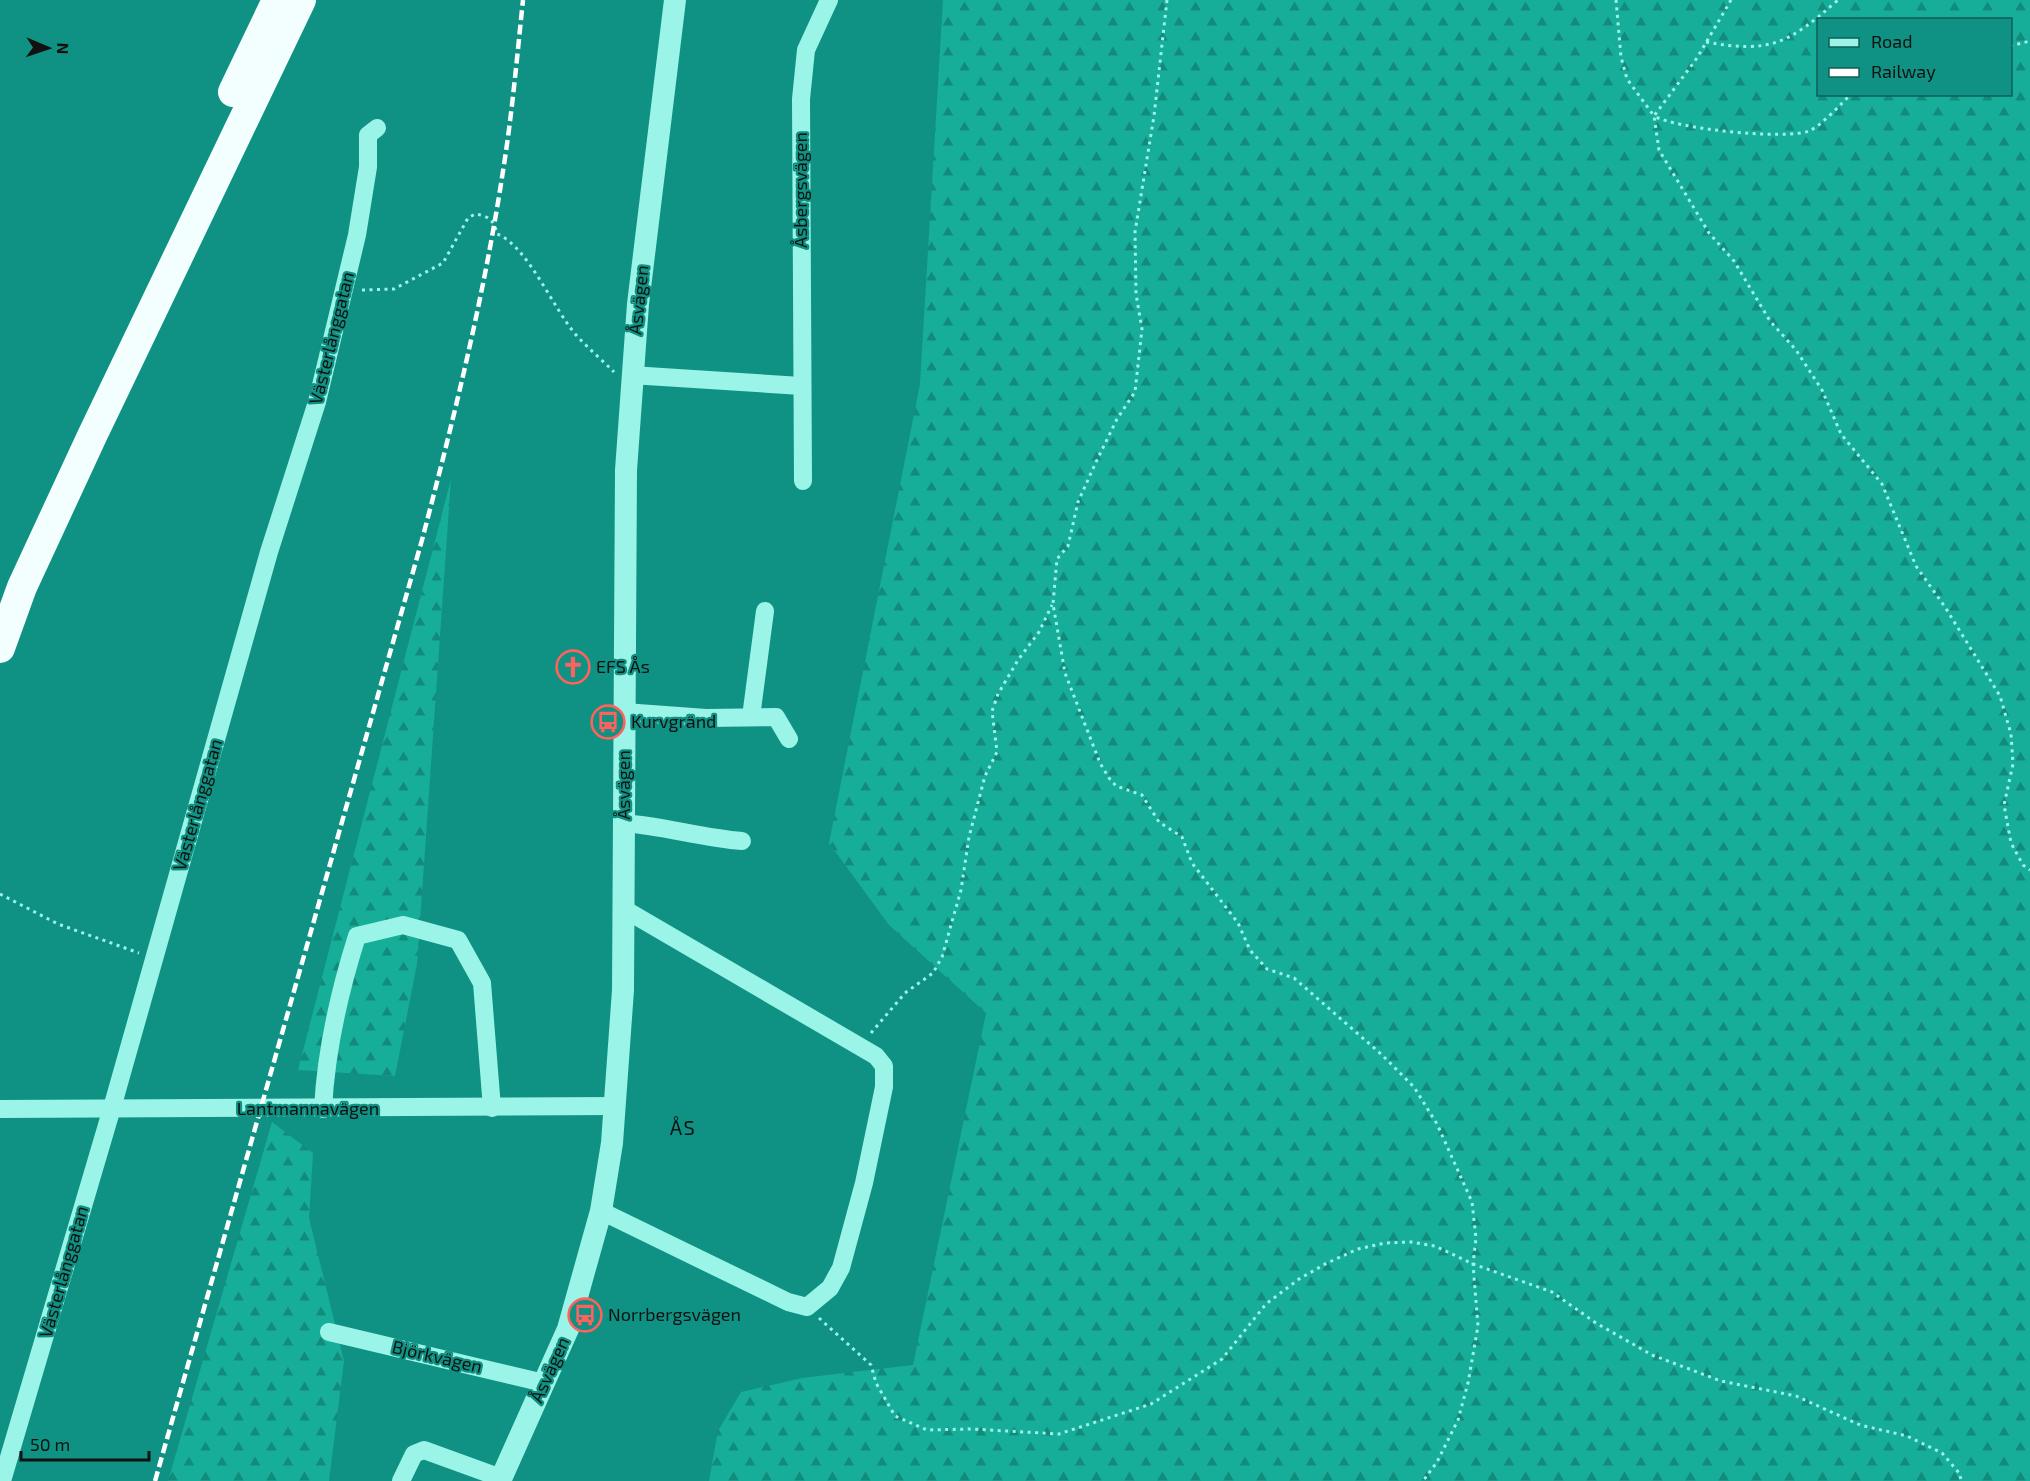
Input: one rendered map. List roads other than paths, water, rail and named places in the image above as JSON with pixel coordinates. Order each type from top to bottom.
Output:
[{"type":"highway","points":[[0,603],[74,430],[277,0]]},
{"type":"highway","points":[[0,648],[22,587],[77,468],[301,0]]},
{"type":"street","name":"Åsvägen","points":[[500,1479],[568,1329],[601,1212],[616,1106],[623,990],[626,470],[631,375],[675,0]]},
{"type":"street","name":"Åsbergsvägen","points":[[803,481],[801,99],[806,50],[829,0]]},
{"type":"street","name":"Västerlånggatan","points":[[2,1481],[112,1108],[152,957],[203,789],[269,552],[317,402],[345,291],[368,167],[368,135],[377,128]]},
{"type":"street","points":[[631,375],[801,386]]},
{"type":"street","points":[[751,717],[765,611]]},
{"type":"street","points":[[624,712],[705,718],[776,717],[789,739]]},
{"type":"street","points":[[624,823],[656,825],[707,838],[742,841]]},
{"type":"street","points":[[601,1212],[788,1302],[807,1307],[830,1288],[841,1268],[866,1173],[884,1087],[884,1066],[861,1047],[624,909]]},
{"type":"street","points":[[323,1109],[325,1063],[342,982],[357,936],[403,925],[458,940],[482,983],[492,1108]]},
{"type":"street","name":"Lantmannavägen","points":[[0,1109],[616,1106]]},
{"type":"street","name":"Björkvägen","points":[[329,1332],[544,1383]]},
{"type":"street","points":[[400,1481],[414,1454],[424,1449],[500,1479]]},
{"type":"railway","points":[[155,1481],[422,540],[445,448],[467,357],[495,218],[509,129],[523,0]]},
{"type":"place","name":"EFS Ås","points":[[573,667]]},
{"type":"place","name":"Kurvgränd","points":[[608,722]]},
{"type":"place","name":"Norrbergsvägen","points":[[585,1315]]},
{"type":"district","name":"ÅS","points":[[683,1128]]}]
